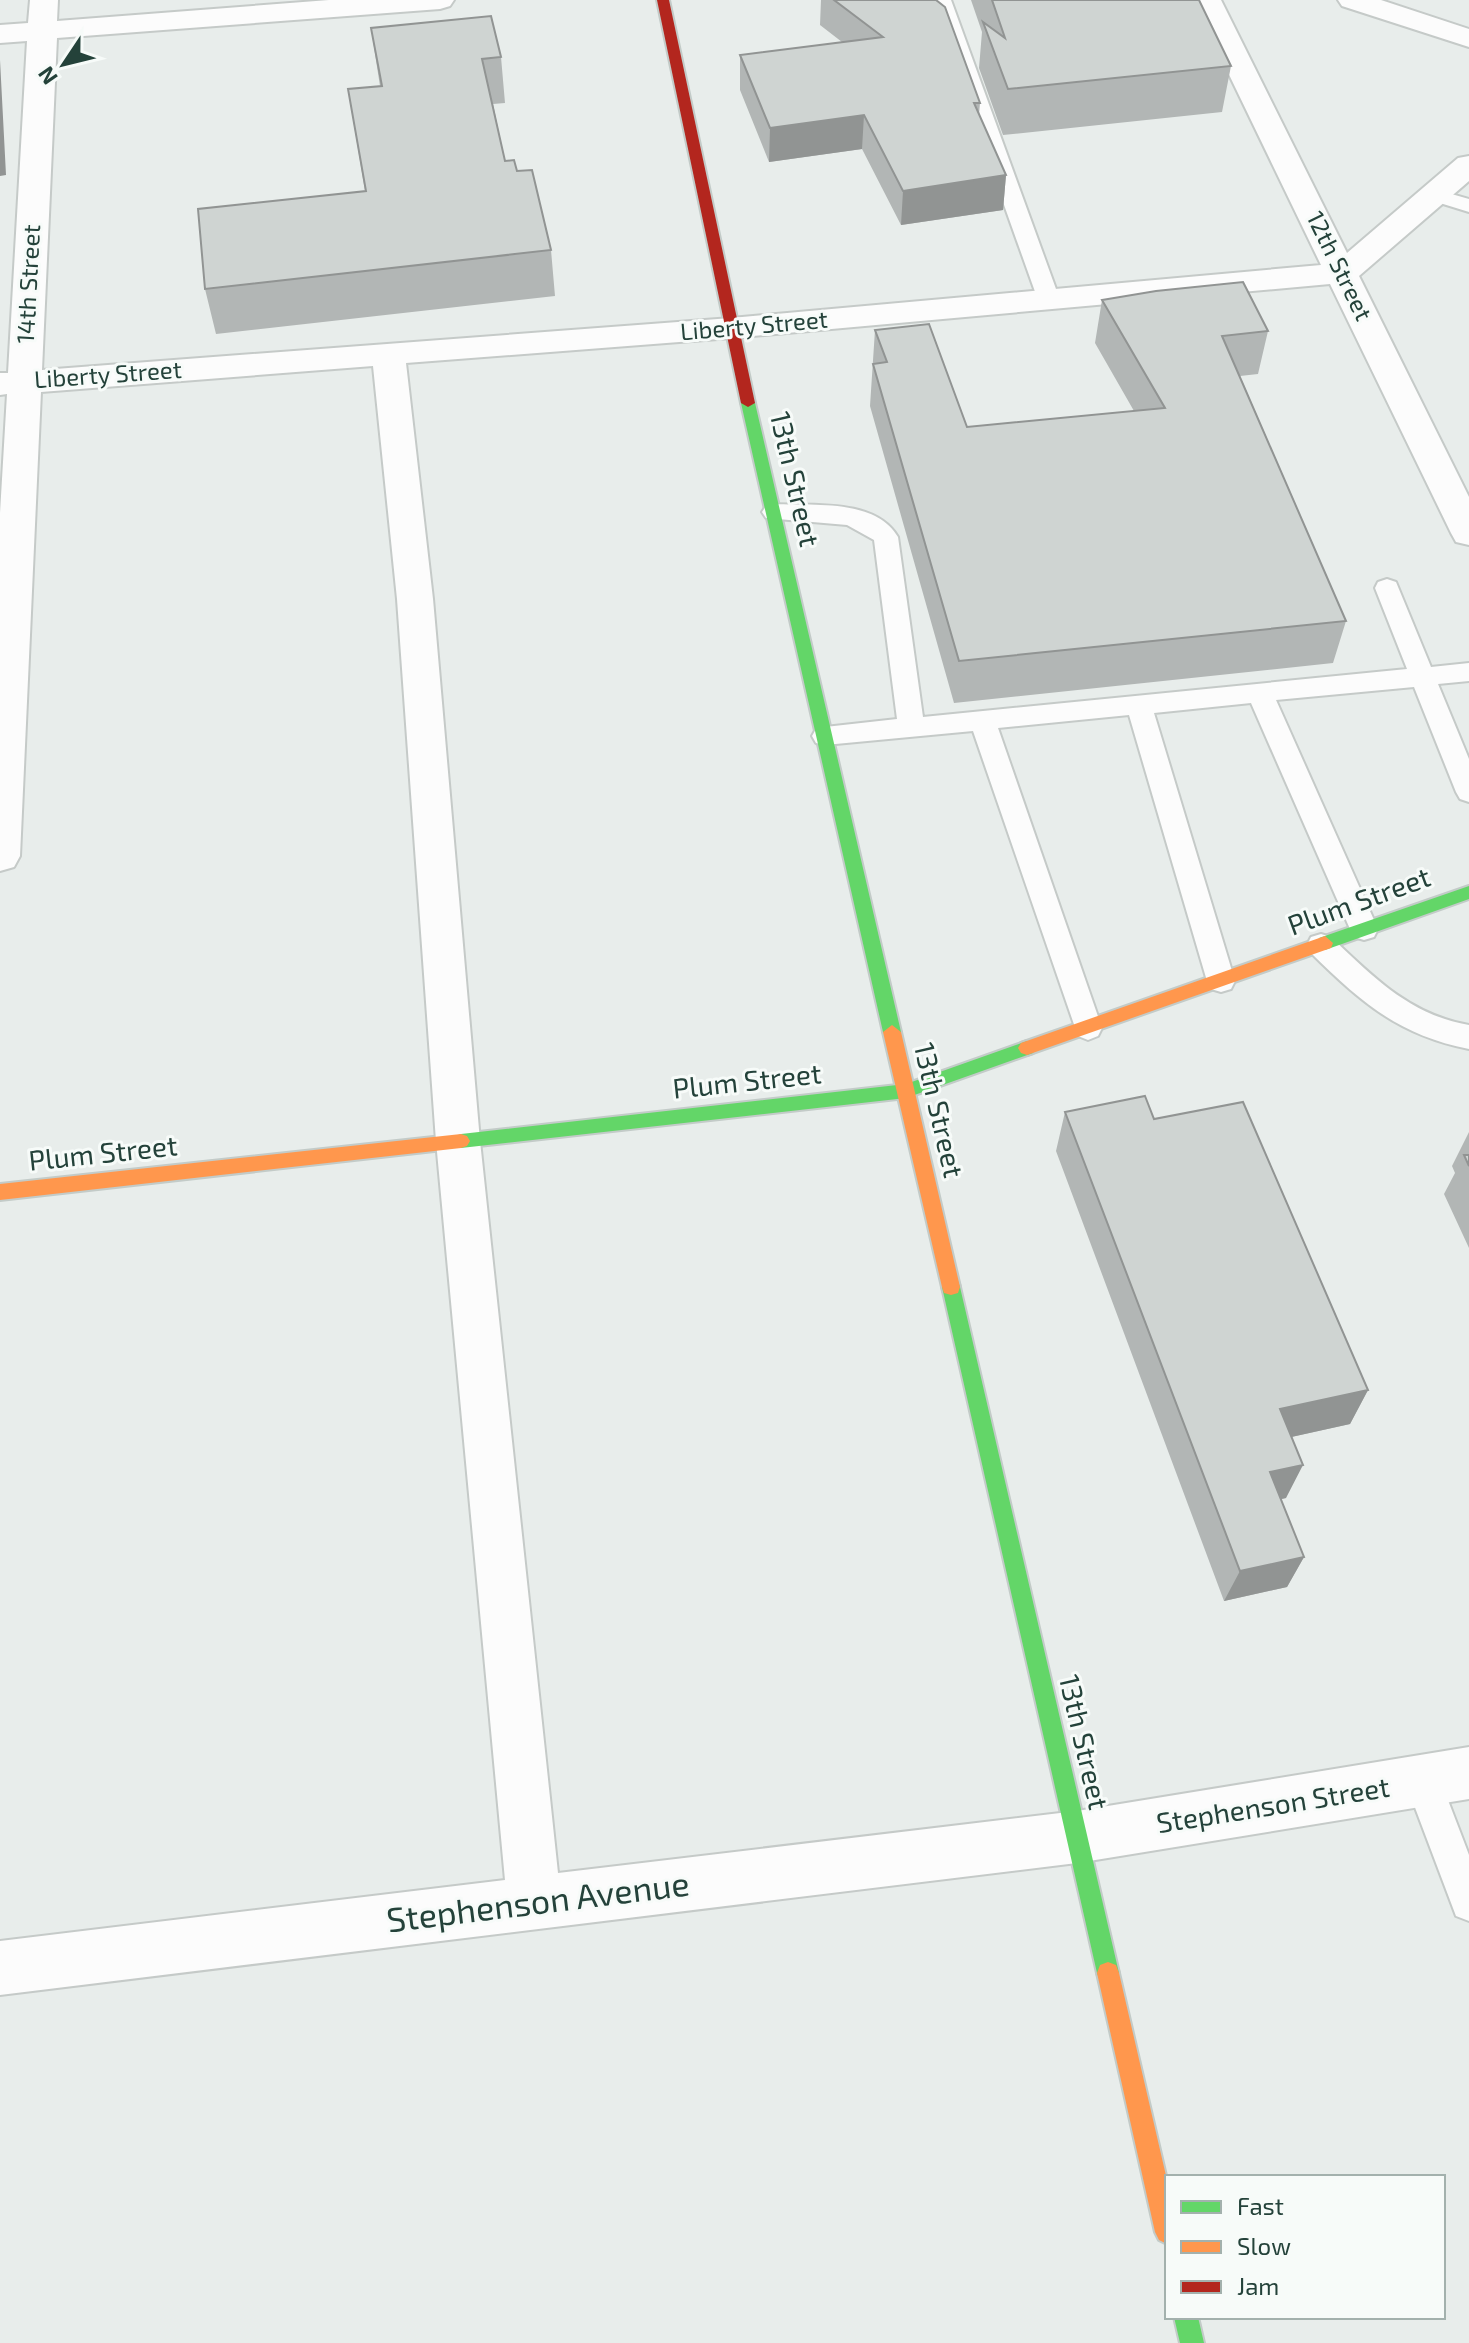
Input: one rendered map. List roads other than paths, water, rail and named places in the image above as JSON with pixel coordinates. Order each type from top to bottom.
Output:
[{"type":"street","points":[[0,34],[43,16],[440,0]]},
{"type":"street","name":"13th Street","points":[[663,0],[731,328],[1165,2223]]},
{"type":"street","name":"12th Street","points":[[1207,0],[1469,533]]},
{"type":"street","points":[[1352,0],[1469,38]]},
{"type":"street","name":"14th Street","points":[[0,856],[12,382],[43,16]]},
{"type":"street","points":[[1343,273],[1469,165]]},
{"type":"street","name":"Liberty Street","points":[[12,382],[731,328],[1343,273]]},
{"type":"street","points":[[388,355],[415,599],[458,1141],[534,1903]]},
{"type":"street","name":"Plum Street","points":[[0,1192],[906,1091],[1469,892]]},
{"type":"street","name":"Stephenson Street","points":[[1077,1837],[1446,1777]]},
{"type":"street","name":"Stephenson Avenue","points":[[0,1968],[1077,1837]]},
{"type":"street","points":[[1186,2319],[1192,2343]]},
{"type":"lane","points":[[941,0],[1049,300]]},
{"type":"lane","points":[[1434,195],[1469,206]]},
{"type":"lane","points":[[774,512],[859,517],[877,527],[886,537],[911,727]]},
{"type":"lane","points":[[1387,588],[1469,792]]},
{"type":"lane","points":[[825,736],[1469,672]]},
{"type":"lane","points":[[1259,691],[1364,929]]},
{"type":"lane","points":[[1138,703],[1221,981]]},
{"type":"lane","points":[[982,719],[1088,1028]]},
{"type":"lane","points":[[1321,945],[1381,1002],[1412,1021],[1447,1034],[1469,1037]]},
{"type":"lane","points":[[1446,1777],[1469,1903]]}]
